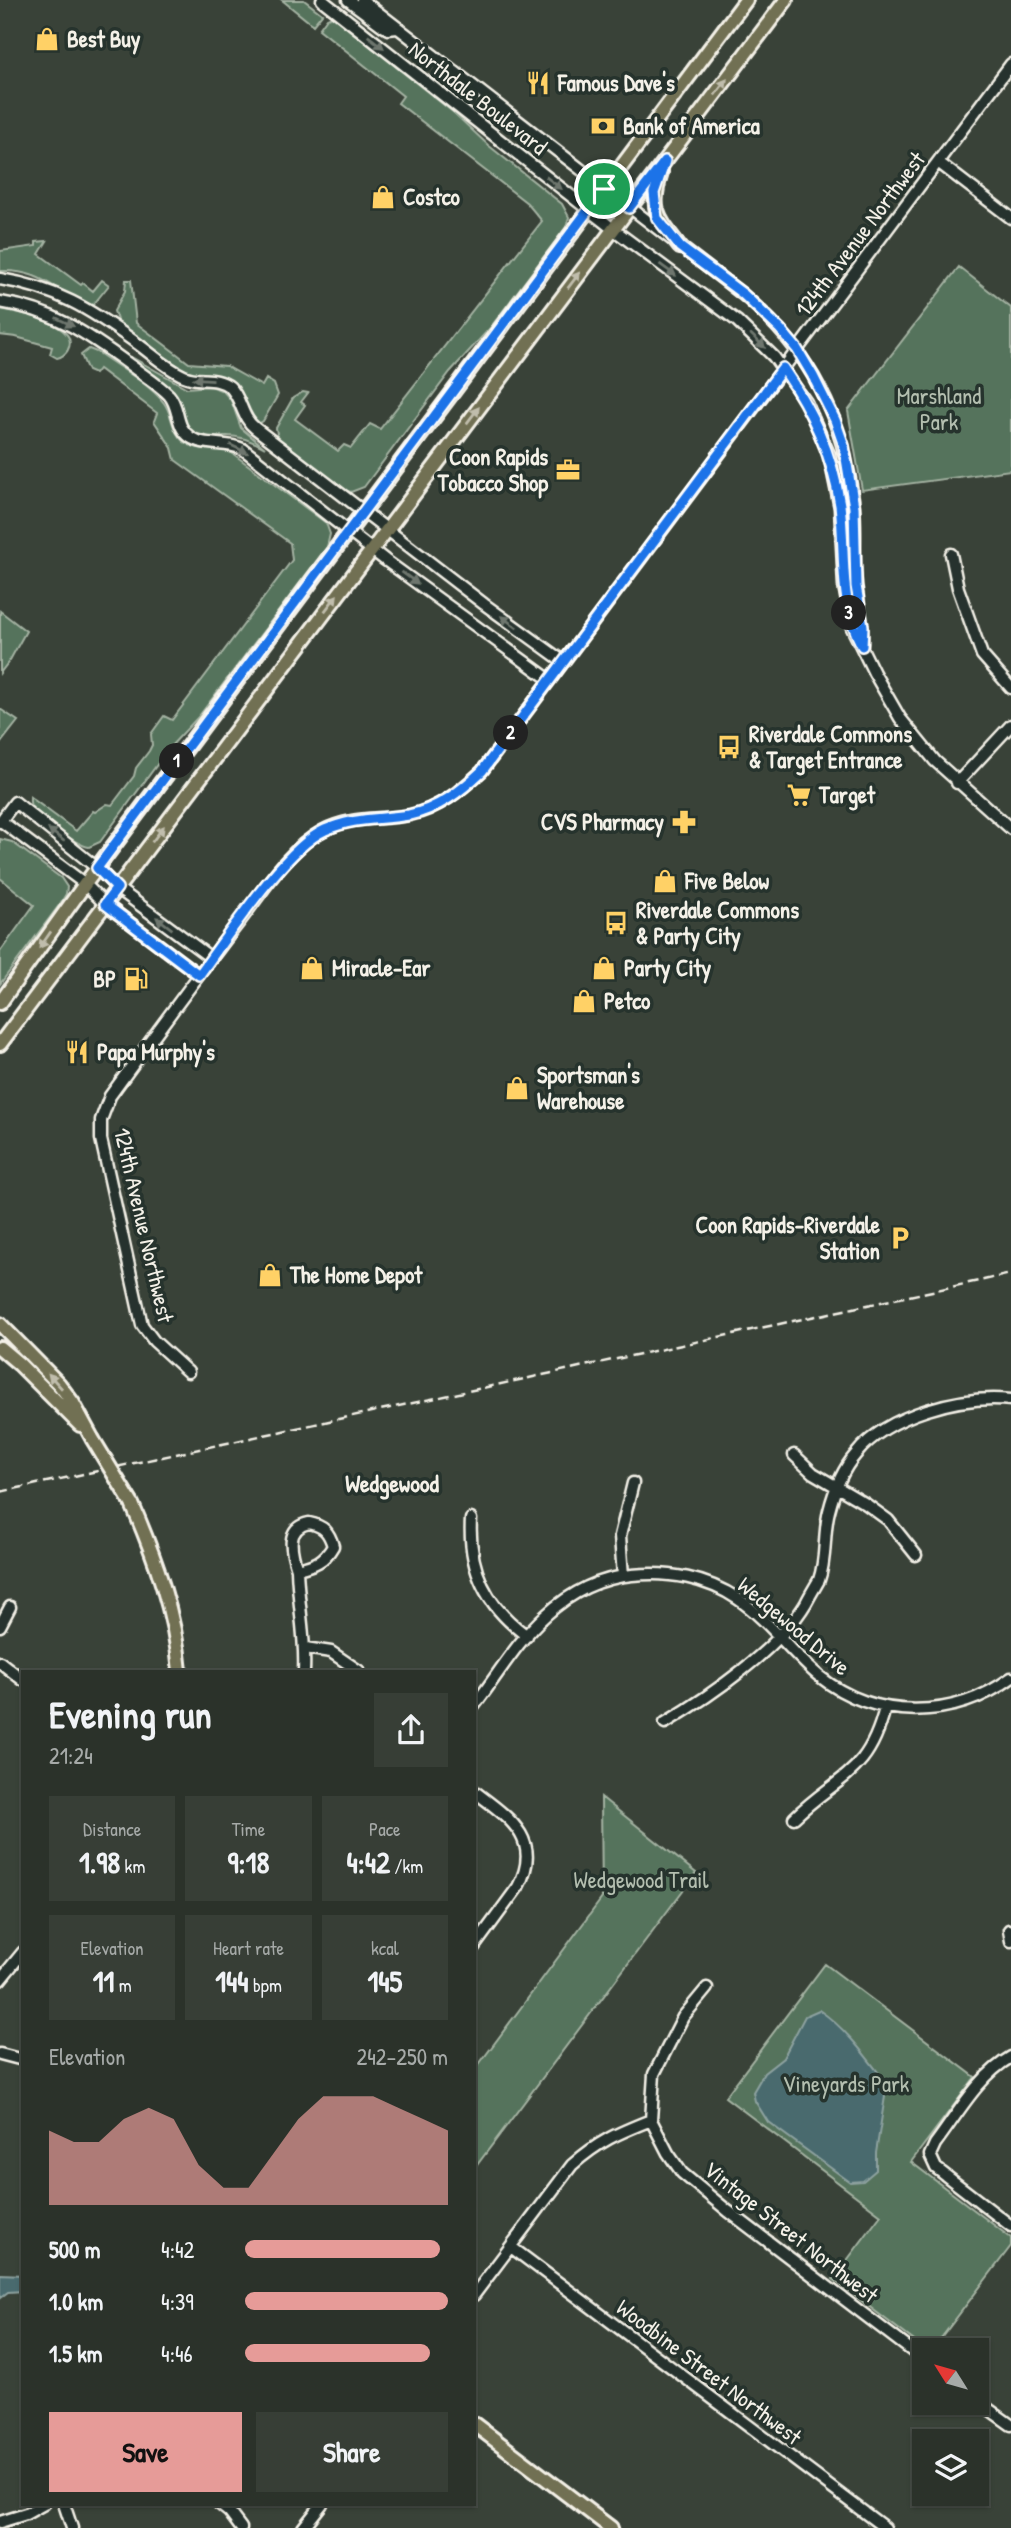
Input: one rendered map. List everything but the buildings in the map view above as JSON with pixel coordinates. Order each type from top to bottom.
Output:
[{"type":"main road","points":[[0,1003],[85,884],[746,0]]},
{"type":"main road","points":[[0,1044],[786,0]]},
{"type":"main road","points":[[665,161],[654,193],[657,218],[680,247]]},
{"type":"main road","points":[[0,1324],[59,1384],[73,1403],[132,1504],[158,1568],[175,1633],[180,1670]]},
{"type":"main road","points":[[0,1348],[92,1438]]},
{"type":"main road","points":[[476,2426],[611,2528]]},
{"type":"street","points":[[326,3],[339,0]]},
{"type":"street","points":[[348,0],[388,29],[397,28]]},
{"type":"street","name":"Northdale Boulevard","points":[[362,0],[765,313],[797,349],[822,391],[844,446],[854,507],[856,586],[863,626],[862,646]]},
{"type":"street","name":"Northdale Boulevard","points":[[326,3],[588,210],[737,321],[783,368],[811,413],[829,454],[840,508],[846,599],[852,628],[862,646]]},
{"type":"street","name":"124th Avenue Northwest","points":[[550,680],[1011,64]]},
{"type":"street","points":[[938,162],[1011,218]]},
{"type":"street","points":[[0,279],[57,293],[78,303],[186,377],[218,380],[229,387],[237,396],[248,423],[564,662]]},
{"type":"street","points":[[0,302],[46,313],[88,334],[172,398],[181,428],[190,437],[201,442],[226,443],[243,449],[372,549],[550,680],[482,771],[461,791],[439,804],[410,814],[369,817],[346,822],[323,831],[303,844],[275,875],[211,958],[117,888],[97,868],[15,802],[1,822],[85,884],[105,904],[199,975]]},
{"type":"street","points":[[951,554],[958,588],[982,655],[1011,688]]},
{"type":"street","points":[[862,646],[900,718],[934,761],[1011,830]]},
{"type":"street","points":[[957,783],[1011,724]]},
{"type":"street","name":"124th Avenue Northwest","points":[[188,1372],[154,1341],[142,1325],[100,1129],[103,1110],[110,1096],[211,958]]},
{"type":"street","points":[[665,1723],[732,1678],[778,1636],[804,1606],[819,1578],[828,1513],[836,1487],[855,1454],[870,1440],[903,1419],[940,1406],[1011,1400]]},
{"type":"street","points":[[794,1455],[813,1474],[888,1520],[916,1555]]},
{"type":"street","points":[[623,1576],[620,1536],[633,1483]]},
{"type":"street","points":[[471,1519],[471,1554],[480,1581],[497,1609],[511,1625],[527,1636]]},
{"type":"street","points":[[297,1569],[317,1564],[328,1556],[333,1546],[330,1535],[320,1525],[300,1525],[291,1542],[291,1552],[297,1569],[305,1648],[304,1670]]},
{"type":"street","name":"Wedgewood Drive","points":[[476,1703],[527,1636],[547,1614],[568,1598],[594,1584],[623,1576],[656,1573],[699,1581],[737,1598],[830,1684],[851,1696],[885,1708],[914,1711],[956,1705],[981,1696],[1011,1678]]},
{"type":"street","points":[[0,1626],[10,1607]]},
{"type":"street","points":[[305,1648],[331,1652],[358,1670]]},
{"type":"street","points":[[0,1661],[21,1678]]},
{"type":"street","points":[[794,1818],[863,1760],[877,1736],[885,1708]]},
{"type":"street","points":[[476,1793],[514,1823],[523,1839],[527,1857],[524,1876],[518,1887],[476,1944]]},
{"type":"street","points":[[1009,1930],[1011,1941]]},
{"type":"street","points":[[0,1980],[21,1954]]},
{"type":"street","points":[[476,2292],[572,2165],[591,2148],[613,2134],[651,2120],[654,2074],[677,2026],[707,1988]]},
{"type":"street","points":[[0,2054],[21,2059]]},
{"type":"street","points":[[1011,2057],[999,2063],[985,2078],[935,2144],[930,2155],[936,2168],[1011,2225]]},
{"type":"street","name":"Vintage Street Northwest","points":[[651,2120],[682,2173],[912,2351]]},
{"type":"street","name":"Woodbine Street Northwest","points":[[511,2247],[885,2528]]},
{"type":"street","points":[[989,2410],[1011,2426]]},
{"type":"street","points":[[0,2522],[26,2514],[40,2506]]},
{"type":"street","points":[[65,2506],[72,2528]]},
{"type":"street","points":[[222,2506],[241,2528]]},
{"type":"street","points":[[303,2528],[320,2506]]},
{"type":"green space","points":[[282,0],[304,0],[322,14],[313,25]]},
{"type":"green space","points":[[332,16],[454,113],[488,145],[562,204],[569,217],[566,227],[490,328],[450,372],[364,487],[351,492],[344,490],[278,440],[276,428],[293,398],[303,392],[308,393],[301,402],[305,405],[295,419],[338,451],[344,445],[351,448],[370,424],[380,429],[542,221],[527,203],[398,103],[403,96],[319,29],[327,18]]},
{"type":"green space","points":[[47,241],[39,254],[81,285],[83,283],[93,291],[102,280],[109,285],[93,305],[69,296],[29,274],[0,271],[0,251],[36,246],[36,242]]},
{"type":"green space","name":"Marshland Park","points":[[959,267],[1011,308],[1011,470],[862,490],[848,411]]},
{"type":"green space","points":[[126,280],[131,280],[136,323],[189,363],[226,366],[262,386],[266,379],[274,384],[278,395],[263,421],[258,424],[254,422],[241,392],[231,382],[213,374],[188,373],[118,323],[114,311],[125,291]]},
{"type":"green space","points":[[0,309],[38,318],[57,327],[69,338],[68,351],[57,358],[50,354],[52,347],[0,335]]},
{"type":"green space","points":[[89,349],[151,389],[164,403],[177,433],[184,442],[196,447],[232,453],[326,523],[330,534],[327,547],[199,716],[170,747],[100,842],[89,847],[68,837],[36,813],[31,807],[30,797],[76,831],[93,811],[107,804],[112,805],[149,751],[152,745],[151,734],[164,716],[172,720],[292,560],[290,543],[175,460],[172,448],[154,421],[157,413],[99,369],[95,374],[88,371],[81,355]]},
{"type":"green space","points":[[126,354],[187,388],[211,386],[223,391],[231,400],[241,428],[265,448],[235,436],[207,437],[191,432],[172,391]]},
{"type":"green space","points":[[0,611],[26,631],[0,673]]},
{"type":"green space","points":[[0,709],[18,721],[0,744]]},
{"type":"green space","points":[[0,839],[12,842],[61,878],[67,887],[60,904],[0,984],[0,952],[34,905],[0,878]]},
{"type":"green space","name":"Wedgewood Trail","points":[[601,1797],[696,1873],[476,2166],[476,2068],[602,1898]]},
{"type":"green space","name":"Vineyards Park","points":[[825,1964],[975,2077],[911,2162],[1011,2238],[1011,2246],[941,2338],[912,2339],[833,2279],[881,2215],[725,2097]]},
{"type":"water","points":[[819,2010],[848,2035],[887,2084],[876,2153],[876,2170],[863,2181],[850,2182],[768,2122],[755,2101],[753,2092],[764,2073],[783,2058],[805,2016]]},
{"type":"water","points":[[0,2274],[21,2275],[21,2291],[8,2292],[0,2298]]},
{"type":"railway","points":[[0,1492],[1011,1274]]},
{"type":"place","name":"Best Buy","points":[[47,39]]},
{"type":"place","name":"Famous Dave's","points":[[538,83]]},
{"type":"place","name":"Bank of America","points":[[603,126]]},
{"type":"place","name":"Costco","points":[[383,197]]},
{"type":"place","name":"Coon Rapids Tobacco Shop","points":[[568,470]]},
{"type":"place","name":"Riverdale Commons & Target Entrance","points":[[729,747]]},
{"type":"place","name":"Target","points":[[799,795]]},
{"type":"place","name":"CVS Pharmacy","points":[[684,822]]},
{"type":"place","name":"Five Below","points":[[665,881]]},
{"type":"place","name":"Riverdale Commons & Party City","points":[[616,923]]},
{"type":"place","name":"Miracle-Ear","points":[[312,968]]},
{"type":"place","name":"Party City","points":[[604,968]]},
{"type":"place","name":"BP","points":[[136,979]]},
{"type":"place","name":"Petco","points":[[584,1001]]},
{"type":"place","name":"Papa Murphy's","points":[[77,1052]]},
{"type":"place","name":"Sportsman's Warehouse","points":[[517,1088]]},
{"type":"place","name":"Coon Rapids-Riverdale Station","points":[[900,1238]]},
{"type":"place","name":"The Home Depot","points":[[270,1275]]},
{"type":"district","name":"Wedgewood","points":[[392,1484]]},
{"type":"route","points":[[665,161],[654,193],[657,218],[680,247],[765,313],[797,349],[822,391],[844,446],[854,507],[854,562],[863,626],[862,646],[852,628],[844,586],[840,508],[829,454],[806,402],[783,368],[482,771],[461,791],[439,804],[410,814],[369,817],[346,822],[323,831],[303,844],[275,875],[199,975],[105,904],[117,888],[97,868],[604,189],[629,208],[665,161]]}]
